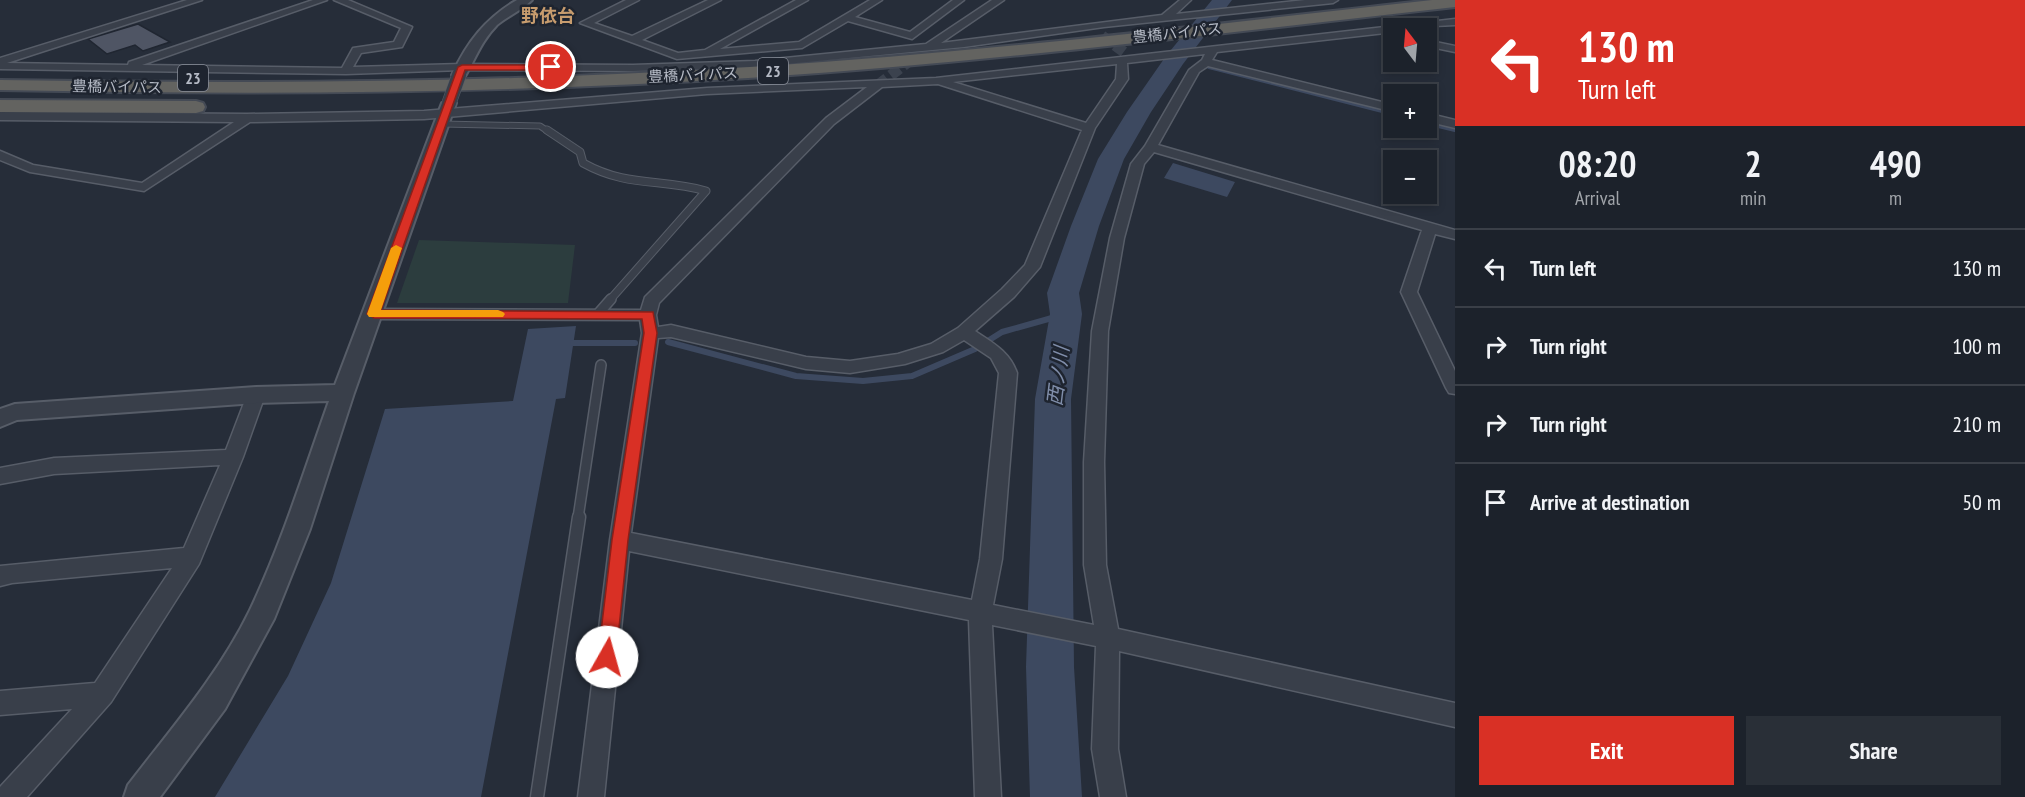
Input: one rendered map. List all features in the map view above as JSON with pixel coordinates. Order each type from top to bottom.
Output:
[{"type":"highway","name":"豊橋バイパス","points":[[0,85],[250,88],[541,83],[856,65],[1165,23],[1219,28],[1455,2]]},
{"type":"highway","name":"23","points":[[0,106],[109,108],[243,106],[503,97],[614,91],[856,65]]},
{"type":"highway","name":"23","points":[[0,72],[356,81],[386,87]]},
{"type":"street","points":[[0,64],[198,0]]},
{"type":"street","points":[[124,69],[322,0]]},
{"type":"street","points":[[339,0],[407,27],[398,45],[357,50],[346,71]]},
{"type":"street","points":[[140,797],[214,698],[260,619],[297,529],[343,393],[374,314],[460,71],[479,34],[526,0]]},
{"type":"street","points":[[634,0],[585,23],[677,56],[802,45],[877,0]]},
{"type":"street","points":[[633,40],[716,0]]},
{"type":"street","points":[[703,54],[803,0]]},
{"type":"street","points":[[847,18],[912,36],[959,0]]},
{"type":"street","points":[[930,46],[999,0]]},
{"type":"street","points":[[1165,23],[1186,0]]},
{"type":"street","points":[[1240,14],[1244,0]]},
{"type":"street","points":[[0,64],[124,69],[346,71],[735,65],[964,44],[1090,26],[1165,23],[1333,0]]},
{"type":"street","points":[[1437,24],[1455,22]]},
{"type":"street","points":[[1090,26],[1102,36]]},
{"type":"street","points":[[1258,29],[1280,43]]},
{"type":"street","points":[[0,116],[355,118],[446,113],[707,91],[936,81],[1123,56],[1135,60],[1206,55],[1280,43],[1383,31]]},
{"type":"street","points":[[1375,32],[1383,34]]},
{"type":"street","points":[[1437,45],[1455,49]]},
{"type":"street","points":[[1206,55],[1383,106]]},
{"type":"street","points":[[1113,797],[1105,749],[1108,638],[1095,565],[1094,462],[1100,331],[1120,228],[1138,164],[1151,147],[1206,55]]},
{"type":"street","points":[[374,314],[597,315],[649,324],[806,363],[850,367],[899,360],[937,348],[964,332],[1008,293],[1032,267],[1089,128],[1122,79],[1123,56]]},
{"type":"street","points":[[936,81],[1089,128]]},
{"type":"street","points":[[591,797],[620,540],[651,301],[830,121],[878,85]]},
{"type":"street","points":[[0,155],[30,168],[144,187],[247,118]]},
{"type":"street","points":[[1437,120],[1455,124]]},
{"type":"street","points":[[1151,147],[1455,235]]},
{"type":"street","points":[[1430,228],[1409,292],[1455,388]]},
{"type":"street","points":[[964,332],[998,356],[1007,365],[1008,373],[991,559],[988,797]]},
{"type":"street","points":[[0,418],[15,412],[256,395],[343,393]]},
{"type":"street","points":[[9,797],[102,694],[191,557],[256,395]]},
{"type":"street","points":[[0,476],[54,466],[233,457]]},
{"type":"street","points":[[620,540],[1108,638],[1455,714]]},
{"type":"street","points":[[0,576],[191,557]]},
{"type":"street","points":[[0,703],[102,694]]},
{"type":"lane","points":[[446,113],[540,126],[580,152],[583,163],[600,173],[635,182],[691,186],[706,191],[597,315]]},
{"type":"lane","points":[[537,797],[601,365]]},
{"type":"shaded area","points":[[419,240],[575,245],[568,303],[397,303]]},
{"type":"water","points":[[1173,163],[1235,182],[1227,197],[1164,178]]},
{"type":"water","points":[[576,326],[565,398],[556,399],[481,797],[215,797],[288,676],[331,583],[385,409],[513,401],[528,329]]},
{"type":"building","points":[[138,24],[170,42],[143,51],[135,45],[107,54],[88,39]]},
{"type":"waterway","name":"西ノ川","points":[[1056,797],[1050,667],[1053,399],[1066,314],[1063,293],[1085,226],[1111,159],[1139,112],[1174,61],[1222,0]]},
{"type":"waterway","points":[[1209,67],[1383,111]]},
{"type":"waterway","points":[[1437,126],[1455,130]]},
{"type":"waterway","points":[[668,342],[796,376],[863,381],[912,376],[975,349],[1002,332],[1066,314]]},
{"type":"waterway","points":[[573,343],[635,343]]},
{"type":"tunnel","points":[[1102,36],[1124,52]]},
{"type":"tunnel","points":[[878,85],[929,46]]},
{"type":"slow traffic","points":[[396,248],[374,314],[498,314]]},
{"type":"district","name":"野依台","points":[[548,16]]},
{"type":"route","points":[[551,67],[462,67],[374,314],[648,315],[650,333],[620,540],[607,657]]}]
